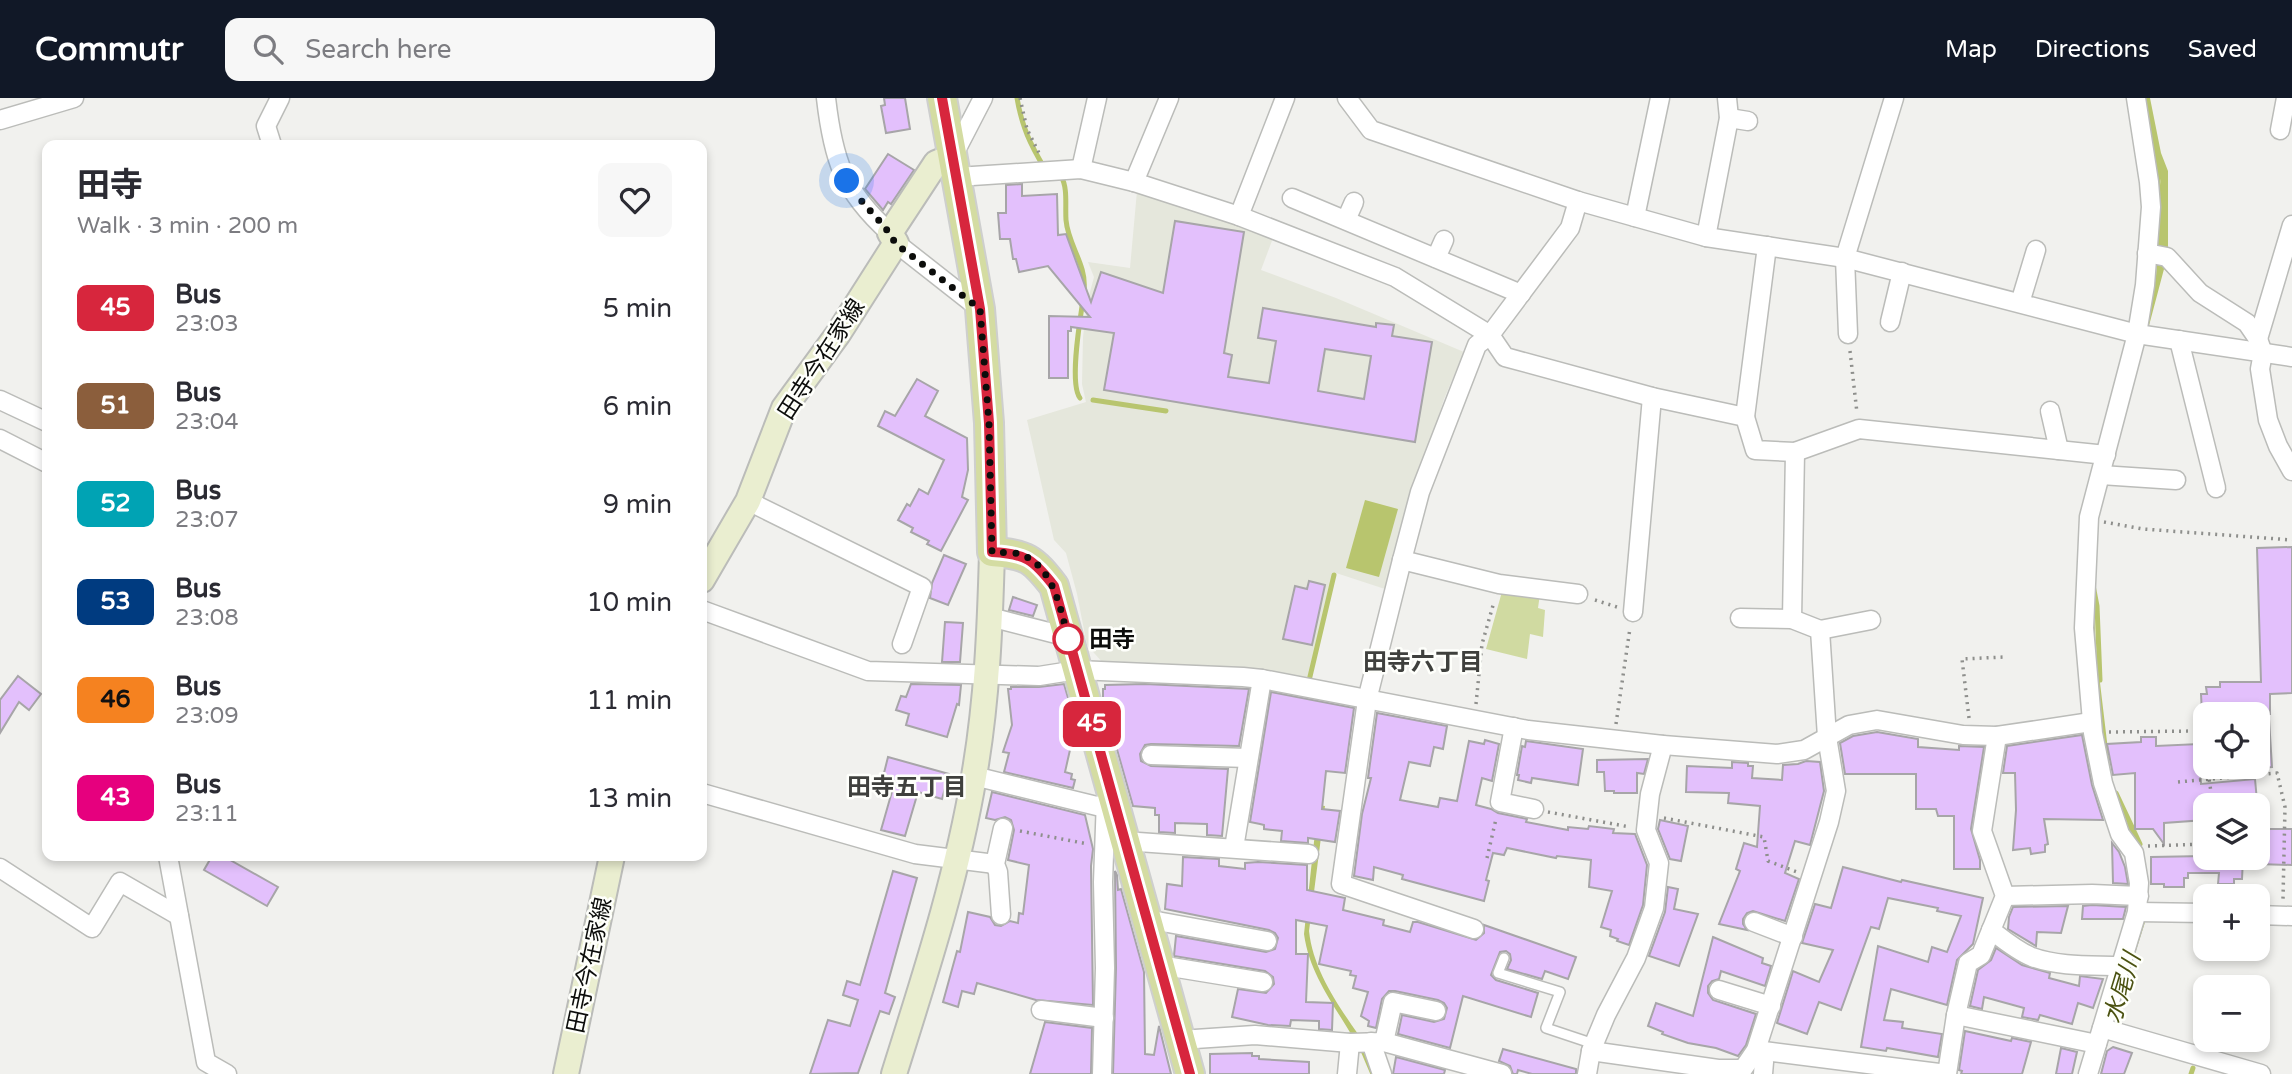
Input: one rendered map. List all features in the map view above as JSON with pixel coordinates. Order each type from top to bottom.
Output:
[{"type":"main road","points":[[894,1074],[940,926],[957,859],[974,776],[987,674],[990,617],[992,552],[989,423],[980,309],[942,98]]},
{"type":"main road","name":"田寺今在家線","points":[[707,571],[748,501],[785,408],[838,334],[936,163],[955,167]]},
{"type":"main road","points":[[992,552],[1017,554],[1031,561],[1054,586],[1077,670],[1106,795],[1114,844],[1146,919],[1190,1074]]},
{"type":"main road","name":"田寺今在家線","points":[[566,1074],[611,861]]},
{"type":"street","points":[[0,120],[74,98]]},
{"type":"street","points":[[271,140],[267,126],[280,98]]},
{"type":"street","points":[[826,98],[830,135],[839,167],[855,195],[893,238],[980,309]]},
{"type":"street","points":[[983,98],[955,167],[1051,171],[1081,169],[1134,182],[1239,216],[1395,277],[1490,335],[1505,357],[1652,397],[1745,417]]},
{"type":"street","points":[[1081,169],[1097,98]]},
{"type":"street","points":[[1134,182],[1169,98]]},
{"type":"street","points":[[1239,216],[1285,98]]},
{"type":"street","points":[[1347,98],[1371,130],[1578,201],[1706,237],[1845,258],[2143,335],[2261,346],[2292,357]]},
{"type":"street","points":[[1635,217],[1660,98]]},
{"type":"street","points":[[1706,237],[1729,118],[1727,98]]},
{"type":"street","points":[[1848,334],[1845,258],[1894,98]]},
{"type":"street","points":[[2088,1074],[2106,1035],[2120,966],[2142,906],[2134,853],[2120,834],[2107,796],[2091,722],[2085,614],[2089,517],[2107,475],[2106,455],[2143,335],[2151,207],[2136,98]]},
{"type":"street","points":[[2280,130],[2286,98]]},
{"type":"street","points":[[1729,118],[1748,121]]},
{"type":"street","points":[[1292,198],[1521,295]]},
{"type":"street","points":[[1474,929],[1341,884],[1367,700],[1424,480],[1477,345],[1490,335],[1570,228],[1578,201]]},
{"type":"street","points":[[1346,220],[1354,202]]},
{"type":"street","points":[[2292,225],[2261,346],[2260,369],[2268,420],[2292,471]]},
{"type":"street","points":[[1436,258],[1444,240]]},
{"type":"street","points":[[1767,246],[1745,417],[1755,450],[1795,452],[1859,429],[2106,455]]},
{"type":"street","points":[[2020,303],[2036,250]]},
{"type":"street","points":[[2147,253],[2167,257],[2200,293],[2247,323],[2261,346]]},
{"type":"street","points":[[1890,322],[1902,272]]},
{"type":"street","points":[[2179,340],[2216,488]]},
{"type":"street","points":[[1633,612],[1652,397]]},
{"type":"street","points":[[0,400],[42,420]]},
{"type":"street","points":[[2050,411],[2059,450]]},
{"type":"street","points":[[0,439],[42,460]]},
{"type":"street","points":[[1792,620],[1795,452]]},
{"type":"street","points":[[2107,475],[2176,480]]},
{"type":"street","points":[[748,501],[922,587],[902,644]]},
{"type":"street","points":[[1402,560],[1499,584],[1578,594]]},
{"type":"street","points":[[707,612],[868,671],[1039,676],[1077,670],[1262,679],[1514,727],[1663,745],[1777,754],[1804,750],[1849,725],[1877,720],[1970,735],[1997,736],[2091,722]]},
{"type":"street","points":[[990,617],[1068,637]]},
{"type":"street","points":[[1740,618],[1792,620],[1820,630],[1871,620]]},
{"type":"street","points":[[1593,1048],[1717,1072],[1743,1069],[1756,1050],[1812,877],[1836,792],[1827,737],[1820,630]]},
{"type":"street","points":[[1234,848],[1262,679]]},
{"type":"street","points":[[1514,727],[1500,802],[1534,809]]},
{"type":"street","points":[[1756,1050],[1947,1074],[1956,1015],[1968,963],[1980,955],[2005,896],[1982,831],[1997,736]]},
{"type":"street","points":[[1587,1074],[1593,1048],[1606,1015],[1636,958],[1654,908],[1659,863],[1647,822],[1650,794],[1663,745]]},
{"type":"street","points":[[1151,755],[1248,758]]},
{"type":"street","points":[[974,776],[1106,795]]},
{"type":"street","points":[[707,794],[915,854],[995,864]]},
{"type":"street","points":[[1001,915],[995,864],[1003,828]]},
{"type":"street","points":[[1102,1074],[1114,844],[1234,848],[1309,854]]},
{"type":"street","points":[[169,861],[206,1062],[227,1074]]},
{"type":"street","points":[[0,868],[92,928],[120,882],[179,916]]},
{"type":"street","points":[[2005,896],[2092,894],[2142,906],[2193,912]]},
{"type":"street","points":[[1146,919],[1267,942]]},
{"type":"street","points":[[1754,922],[1793,937]]},
{"type":"street","points":[[1991,930],[2012,947],[2033,958],[2060,963],[2120,966]]},
{"type":"street","points":[[1159,965],[1263,982]]},
{"type":"street","points":[[1719,990],[1770,1006]]},
{"type":"street","points":[[1382,1074],[1377,1042],[1393,1002],[1436,1011]]},
{"type":"street","points":[[1041,1010],[1104,1018]]},
{"type":"street","points":[[1956,1015],[2106,1035],[2261,1074]]},
{"type":"street","points":[[1180,1040],[1255,1035],[1350,1043],[1377,1042],[1502,1074]]},
{"type":"street","points":[[1347,1074],[1350,1043]]},
{"type":"street","points":[[1756,1050],[1764,1062],[1763,1074]]},
{"type":"lane","points":[[1504,958],[1498,973],[1560,992],[1546,1028],[1593,1048]]},
{"type":"path","points":[[1020,98],[1027,129],[1036,149],[1051,171]]},
{"type":"path","points":[[1848,334],[1859,429]]},
{"type":"path","points":[[2105,523],[2143,529],[2292,540]]},
{"type":"path","points":[[1474,720],[1482,644],[1499,584]]},
{"type":"path","points":[[1578,594],[1633,612],[1614,740]]},
{"type":"path","points":[[1970,735],[1962,659],[2006,657]]},
{"type":"path","points":[[2113,732],[2193,731]]},
{"type":"path","points":[[2270,775],[2277,774],[2285,807],[2287,909]]},
{"type":"path","points":[[2178,782],[2211,779],[2212,793]]},
{"type":"path","points":[[1487,858],[1500,802]]},
{"type":"path","points":[[1534,809],[1764,837],[1768,861],[1812,877]]},
{"type":"path","points":[[1003,828],[1114,844]]},
{"type":"path","points":[[2145,846],[2193,844]]},
{"type":"shaded area","points":[[1137,191],[1273,238],[1261,270],[1336,298],[1464,352],[1444,399],[1385,589],[1333,572],[1307,681],[1245,668],[1103,663],[1087,645],[1066,553],[1054,540],[1027,420],[1086,402],[1082,384],[1083,337],[1087,303],[1094,277],[1088,262],[1130,268]]},
{"type":"shaded area","points":[[1503,588],[1540,594],[1538,608],[1545,610],[1543,637],[1530,634],[1527,659],[1486,649]]},
{"type":"water","name":"水尾川","points":[[2143,98],[2150,98],[2161,153],[2168,171],[2168,246],[2165,263],[2240,327],[2200,303],[2164,269],[2096,526],[2093,591],[2096,649],[2110,767],[2124,817],[2141,843],[2148,889],[2146,919],[2097,1074],[2142,917],[2121,818],[2107,768],[2100,723],[2090,552],[2108,468],[2156,276],[2161,182]]},
{"type":"water","points":[[1365,500],[1398,509],[1379,577],[1346,568]]},
{"type":"water","points":[[1318,805],[1325,806],[1309,931],[1311,945],[1327,986],[1358,1034],[1351,1034],[1322,986],[1311,961],[1304,934]]},
{"type":"building","points":[[884,98],[905,98],[910,129],[886,133],[881,106],[885,105]]},
{"type":"building","points":[[888,154],[914,170],[891,204],[888,202],[883,210],[865,189]]},
{"type":"building","points":[[1022,184],[1022,196],[1057,194],[1058,235],[1066,234],[1091,302],[1101,272],[1163,293],[1175,221],[1244,232],[1224,353],[1232,355],[1228,377],[1269,383],[1276,341],[1258,338],[1263,308],[1376,327],[1376,323],[1394,325],[1392,336],[1432,342],[1415,442],[1104,390],[1114,333],[1071,327],[1071,331],[1068,331],[1068,378],[1049,378],[1049,316],[1090,317],[1048,266],[1019,272],[1016,259],[1013,259],[1010,239],[1000,239],[998,213],[1006,213],[1006,185]],"holes":[[[1325,349],[1371,356],[1364,399],[1318,391]]]},
{"type":"building","points":[[917,379],[938,391],[925,416],[967,438],[968,470],[962,497],[968,500],[941,551],[927,544],[929,541],[911,532],[913,528],[898,520],[919,489],[928,494],[944,460],[878,426],[885,411],[895,416]]},
{"type":"building","points":[[2292,547],[2292,693],[2270,694],[2270,702],[2201,702],[2201,694],[2207,694],[2206,687],[2220,687],[2220,682],[2261,682],[2257,548]]},
{"type":"building","points":[[944,555],[966,564],[948,605],[930,598],[932,583]]},
{"type":"building","points":[[1309,581],[1325,585],[1312,645],[1283,639],[1295,586],[1307,589]]},
{"type":"building","points":[[1013,597],[1037,605],[1033,616],[1009,610]]},
{"type":"building","points":[[945,622],[963,623],[960,662],[942,662]]},
{"type":"building","points":[[18,676],[41,694],[29,710],[19,702],[0,733],[0,700]]},
{"type":"building","points":[[911,684],[961,685],[959,705],[957,704],[947,737],[906,725],[909,714],[896,710],[901,696],[906,697]]},
{"type":"building","points":[[1064,684],[1073,715],[1072,741],[1065,772],[1072,774],[1071,779],[1075,780],[1073,788],[1004,772],[1009,753],[1003,752],[1012,725],[1008,689]]},
{"type":"building","points":[[1145,684],[1249,689],[1239,746],[1151,744],[1145,745],[1140,754],[1141,761],[1151,766],[1228,769],[1222,836],[1207,835],[1207,824],[1175,823],[1175,833],[1159,832],[1159,815],[1155,815],[1155,808],[1133,806],[1103,700],[1103,689],[1105,685]]},
{"type":"building","points":[[1271,692],[1354,708],[1345,773],[1326,771],[1322,809],[1340,811],[1335,842],[1308,838],[1308,843],[1281,841],[1282,831],[1264,829],[1264,825],[1250,822]]},
{"type":"building","points":[[1377,713],[1447,726],[1443,749],[1434,747],[1430,766],[1409,762],[1400,800],[1438,807],[1440,798],[1457,801],[1469,741],[1484,744],[1485,740],[1499,744],[1492,781],[1482,778],[1476,805],[1527,819],[1526,822],[1568,830],[1568,827],[1588,829],[1589,826],[1614,829],[1613,833],[1635,834],[1647,865],[1643,905],[1629,945],[1617,941],[1618,939],[1610,936],[1611,930],[1601,927],[1612,891],[1589,887],[1591,860],[1556,858],[1507,848],[1504,855],[1493,853],[1484,901],[1402,879],[1403,875],[1374,867],[1373,880],[1354,876],[1362,814],[1371,778],[1368,778]]},
{"type":"building","points":[[1877,732],[1918,739],[1918,747],[1959,750],[1959,746],[1984,747],[1971,829],[1980,869],[1954,869],[1954,816],[1938,816],[1936,809],[1916,809],[1916,774],[1845,774],[1840,743],[1853,736]]},
{"type":"building","points":[[2082,735],[2092,785],[2103,820],[2044,819],[2048,844],[2045,845],[2045,852],[2031,854],[2030,848],[2013,850],[2015,773],[2003,773],[2007,746]]},
{"type":"building","points":[[2270,735],[2272,767],[2270,767]]},
{"type":"building","points":[[2141,737],[2156,737],[2156,746],[2193,744],[2193,779],[2201,779],[2201,784],[2255,779],[2256,793],[2193,793],[2193,821],[2164,823],[2164,844],[2153,829],[2135,829],[2135,773],[2113,775],[2107,744],[2141,742]]},
{"type":"building","points":[[1526,741],[1583,749],[1578,785],[1532,778],[1531,783],[1518,780],[1522,746],[1525,747]]},
{"type":"building","points":[[888,757],[949,774],[942,799],[918,792],[905,836],[881,830],[895,781],[883,777]]},
{"type":"building","points":[[1648,759],[1644,774],[1637,773],[1637,793],[1605,791],[1604,772],[1597,772],[1597,760]]},
{"type":"building","points":[[1806,761],[1820,762],[1824,791],[1810,845],[1795,841],[1785,873],[1799,879],[1785,921],[1753,911],[1747,913],[1743,919],[1747,930],[1719,924],[1740,871],[1736,869],[1744,843],[1757,847],[1760,806],[1728,803],[1729,793],[1686,792],[1687,766],[1732,768],[1732,762],[1748,763],[1748,766],[1753,766],[1752,778],[1782,780],[1783,765]]},
{"type":"building","points":[[992,792],[1085,815],[1093,849],[1093,1005],[1036,1000],[977,983],[974,994],[962,991],[958,1007],[943,1002],[957,951],[960,952],[968,912],[990,917],[995,925],[1001,926],[1010,921],[1018,923],[1019,913],[1023,914],[1029,865],[1008,860],[1014,830],[1011,820],[1005,817],[995,820],[986,818]]},
{"type":"building","points":[[1660,820],[1688,826],[1681,861],[1670,859],[1658,829]]},
{"type":"building","points":[[2270,829],[2292,829],[2292,865],[2270,864]]},
{"type":"building","points":[[2112,843],[2125,867],[2128,884],[2113,883]]},
{"type":"building","points":[[2193,856],[2193,870],[2242,870],[2242,879],[2234,879],[2234,884],[2218,884],[2219,873],[2188,873],[2188,878],[2184,878],[2184,887],[2151,884],[2151,857]]},
{"type":"building","points":[[1183,857],[1219,859],[1219,866],[1245,869],[1245,863],[1258,862],[1307,865],[1307,890],[1345,898],[1343,910],[1384,920],[1383,925],[1410,932],[1413,922],[1418,922],[1476,940],[1484,933],[1484,925],[1576,957],[1568,979],[1545,971],[1542,979],[1507,969],[1511,960],[1510,954],[1506,951],[1500,952],[1491,975],[1496,980],[1538,993],[1531,1017],[1463,996],[1450,1048],[1398,1034],[1402,1015],[1434,1022],[1444,1019],[1447,1008],[1438,1000],[1389,991],[1382,999],[1376,1028],[1368,1026],[1369,1021],[1361,1016],[1368,992],[1353,988],[1356,976],[1350,975],[1351,971],[1319,964],[1327,926],[1296,920],[1296,954],[1308,954],[1306,1002],[1333,1003],[1332,1030],[1319,1029],[1319,1021],[1291,1020],[1290,1026],[1268,1025],[1232,1017],[1238,989],[1266,993],[1274,984],[1273,977],[1265,971],[1174,956],[1176,936],[1266,952],[1275,949],[1278,938],[1269,930],[1165,909],[1167,884],[1182,886]]},
{"type":"building","points":[[209,861],[232,861],[278,887],[267,906],[204,870]]},
{"type":"building","points":[[1843,867],[1901,882],[1902,880],[1983,898],[1973,944],[1957,960],[1947,1005],[1891,989],[1884,1020],[1903,1022],[1902,1028],[1942,1034],[1938,1057],[1887,1048],[1886,1051],[1861,1047],[1878,946],[1928,962],[1932,947],[1947,952],[1961,916],[1937,911],[1938,908],[1888,898],[1879,929],[1871,927],[1841,1010],[1819,1002],[1807,1034],[1777,1023],[1793,971],[1819,982],[1833,950],[1802,943],[1815,904],[1831,908]]},
{"type":"building","points":[[893,871],[917,878],[885,993],[895,997],[889,1014],[880,1011],[858,1073],[810,1074],[828,1020],[850,1026],[858,1000],[843,995],[847,981],[860,985]]},
{"type":"building","points":[[1115,871],[1118,890],[1121,889],[1144,972],[1145,1054],[1154,1055],[1159,1026],[1171,1074],[1113,1074]]},
{"type":"building","points":[[1668,887],[1678,889],[1674,909],[1698,914],[1679,966],[1649,956],[1665,912]]},
{"type":"building","points":[[2068,906],[2061,933],[2037,932],[2036,946],[2008,929],[2013,907]]},
{"type":"building","points":[[2083,906],[2126,907],[2123,919],[2082,919]]},
{"type":"building","points":[[1713,937],[1763,958],[1762,963],[1771,966],[1765,986],[1721,971],[1719,979],[1708,986],[1708,993],[1713,1000],[1756,1014],[1746,1045],[1738,1056],[1716,1048],[1688,1043],[1648,1026],[1656,1003],[1693,1016]]},
{"type":"building","points":[[1996,948],[2022,965],[2050,973],[2049,978],[2079,986],[2080,976],[2103,979],[2093,1008],[2078,1003],[2072,1024],[2040,1015],[2038,1020],[2022,1017],[2024,1008],[1984,997],[1982,1009],[1970,1006],[1978,970],[1991,960]]},
{"type":"building","points":[[1045,1022],[1092,1028],[1091,1074],[1030,1074]]},
{"type":"building","points":[[1965,1031],[2011,1041],[2012,1038],[2031,1042],[2022,1074],[1961,1074],[1962,1071],[1959,1070]]},
{"type":"building","points":[[2113,1047],[2132,1053],[2124,1074],[2101,1074],[2107,1051]]},
{"type":"building","points":[[2061,1048],[2077,1052],[2072,1074],[2056,1074]]},
{"type":"building","points":[[1503,1049],[1576,1069],[1576,1074],[1532,1074],[1518,1070],[1517,1074],[1513,1074],[1510,1066],[1499,1061]]},
{"type":"building","points":[[1252,1053],[1252,1056],[1259,1056],[1259,1059],[1309,1062],[1309,1074],[1210,1074],[1210,1054]]},
{"type":"building","points":[[1396,1057],[1445,1070],[1444,1074],[1393,1074]]},
{"type":"waterway","points":[[1017,98],[1027,135],[1045,169]]},
{"type":"waterway","points":[[2157,164],[2160,207]]},
{"type":"waterway","points":[[1061,176],[1065,191],[1067,229],[1083,272],[1084,290]]},
{"type":"waterway","points":[[1080,398],[1075,380],[1075,366],[1083,300]]},
{"type":"waterway","points":[[1093,400],[1166,411]]},
{"type":"waterway","points":[[1308,685],[1334,575]]},
{"type":"waterway","points":[[2093,585],[2097,606],[2100,680]]},
{"type":"waterway","points":[[2116,793],[2140,844]]},
{"type":"waterway","points":[[1362,1048],[1373,1074]]},
{"type":"waterway","points":[[2191,1074],[2193,1068]]},
{"type":"bus line","name":"45","points":[[942,98],[980,309],[989,423],[992,552],[1017,554],[1031,561],[1054,586],[1190,1074]]},
{"type":"place","name":"田寺","points":[[1068,639]]},
{"type":"district","name":"田寺六丁目","points":[[1423,662]]},
{"type":"district","name":"田寺五丁目","points":[[907,787]]},
{"type":"route","points":[[847,181],[855,195],[890,233],[895,243],[980,309],[989,423],[992,552],[1017,554],[1031,561],[1045,575],[1054,586],[1068,639]]}]
